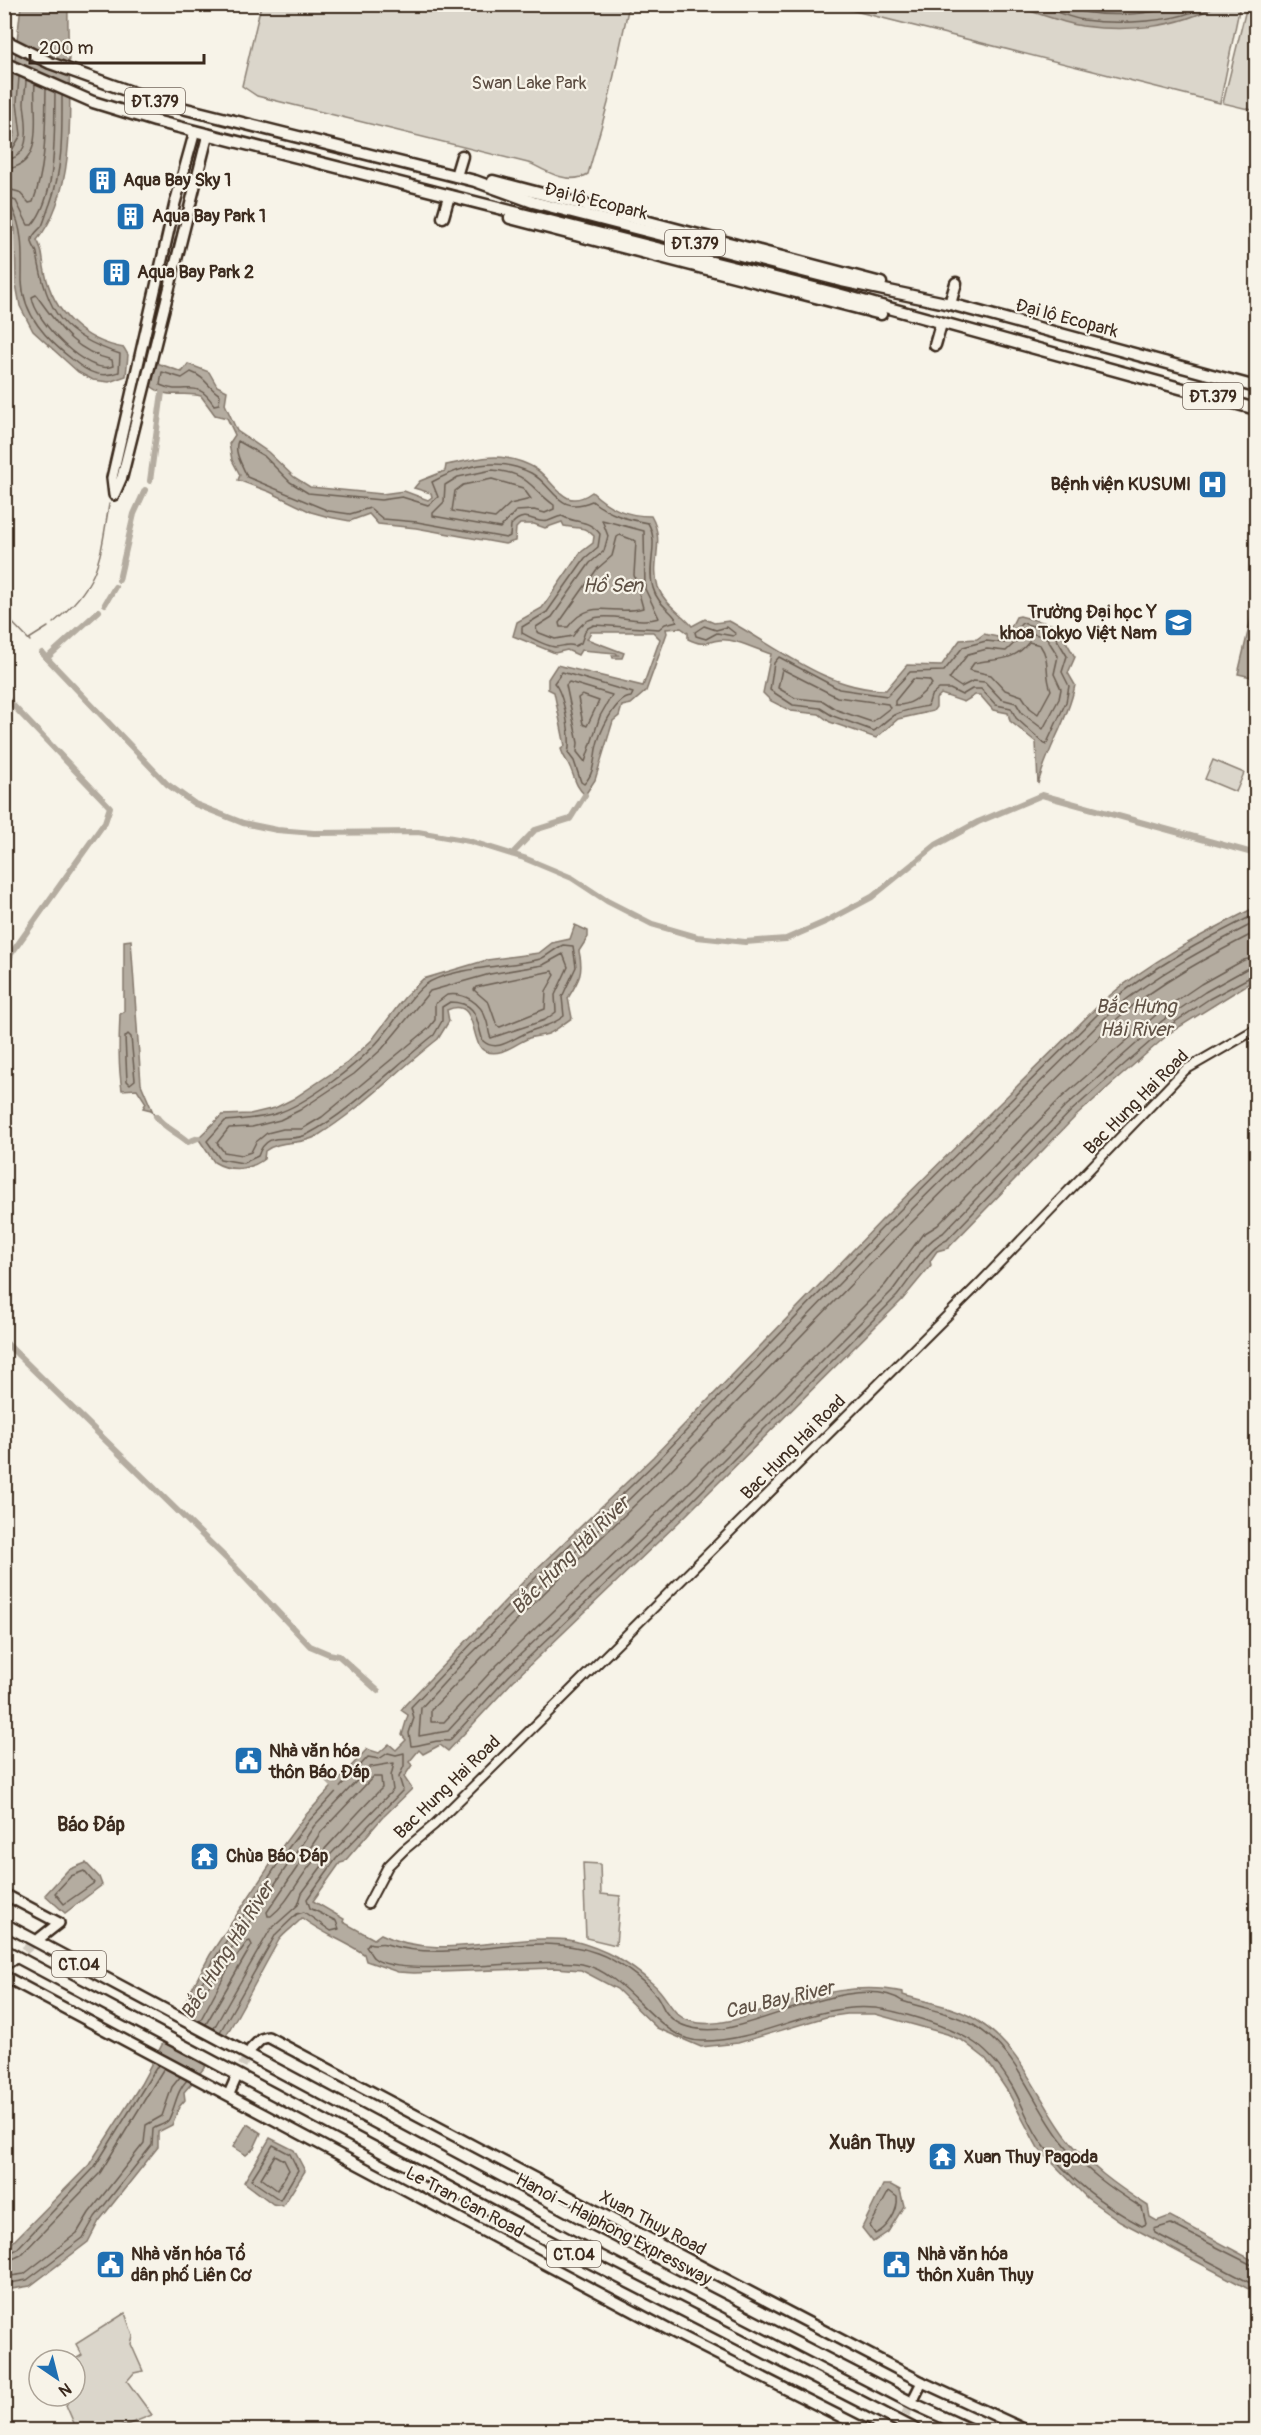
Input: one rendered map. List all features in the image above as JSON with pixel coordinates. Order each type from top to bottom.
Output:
[{"type":"highway","name":"Đại lộ Ecopark","points":[[4,40],[50,63],[162,103],[456,176],[547,206],[842,281],[933,299],[1257,387]]},
{"type":"highway","name":"Đại lộ Ecopark","points":[[4,63],[93,102],[208,135],[838,294],[916,318],[1257,409]]},
{"type":"highway","points":[[456,176],[462,156]]},
{"type":"highway","points":[[475,181],[488,180],[907,289],[933,299]]},
{"type":"highway","points":[[443,217],[449,196]]},
{"type":"highway","points":[[472,202],[499,215],[897,319],[916,318]]},
{"type":"highway","points":[[950,304],[956,283]]},
{"type":"highway","points":[[936,345],[941,324]]},
{"type":"highway","name":"CT.04","points":[[4,1924],[248,2051]]},
{"type":"highway","name":"CT.04","points":[[4,1950],[566,2250],[916,2430]]},
{"type":"highway","name":"Hanoi – Haiphong Expressway","points":[[248,2051],[577,2230],[904,2399],[971,2430]]},
{"type":"highway","points":[[577,2230],[916,2401],[982,2430]]},
{"type":"main road","points":[[195,131],[175,203],[112,477],[114,495],[122,477],[208,135]]},
{"type":"main road","points":[[4,1894],[59,1923],[40,1938]]},
{"type":"main road","points":[[4,1965],[14,1959]]},
{"type":"main road","name":"Le Tran Can Road","points":[[4,1976],[140,2046],[669,2330],[867,2430]]},
{"type":"main road","name":"Xuan Thuy Road","points":[[248,2051],[261,2039],[268,2037],[922,2382],[1026,2430]]},
{"type":"main road","points":[[229,2094],[235,2075]]},
{"type":"main road","points":[[915,2396],[922,2382]]},
{"type":"street","name":"Bac Hung Hai Road","points":[[368,1904],[388,1866],[434,1825],[981,1283],[1185,1070],[1257,1029]]},
{"type":"green space","name":"Swan Lake Park","points":[[261,5],[629,5],[608,103],[588,174],[567,178],[532,164],[257,96],[242,86]]},
{"type":"green space","points":[[831,5],[1240,5],[1220,103]]},
{"type":"green space","points":[[1247,5],[1256,5],[1256,106],[1252,110],[1223,103]]},
{"type":"green space","points":[[1213,760],[1244,773],[1236,792],[1205,779]]},
{"type":"green space","points":[[583,1863],[600,1864],[601,1894],[620,1896],[616,1945],[586,1938]]},
{"type":"green space","points":[[125,2313],[133,2336],[131,2344],[143,2371],[134,2373],[127,2381],[152,2415],[114,2430],[77,2430],[67,2408],[87,2408],[87,2348],[78,2348],[76,2344]]},
{"type":"water","points":[[21,5],[68,5],[70,95],[67,159],[52,217],[37,240],[42,252],[49,287],[63,312],[84,332],[96,339],[124,348],[128,355],[126,376],[109,382],[93,380],[78,372],[33,331],[20,306],[16,284],[15,229],[5,206],[5,150],[15,134],[10,102]]},
{"type":"water","points":[[1010,5],[1217,5],[1186,19],[1169,23],[1135,28],[1099,28],[1073,24]]},
{"type":"water","name":"Hồ Sen","points":[[157,363],[182,372],[188,364],[209,372],[217,386],[227,391],[225,404],[237,431],[268,452],[294,477],[310,487],[382,494],[404,491],[428,500],[432,497],[431,493],[414,488],[420,481],[445,471],[446,465],[499,457],[533,467],[567,497],[582,498],[592,492],[605,503],[619,510],[634,515],[651,516],[658,543],[656,578],[658,587],[668,603],[692,626],[705,619],[714,623],[729,621],[804,666],[844,683],[886,690],[907,665],[941,666],[960,640],[977,639],[984,634],[1002,638],[1008,633],[1016,617],[1020,616],[1057,626],[1075,657],[1068,673],[1075,685],[1068,710],[1038,784],[1036,742],[1010,721],[1008,713],[993,710],[980,695],[975,695],[964,702],[941,694],[936,699],[936,707],[933,711],[898,719],[876,738],[830,722],[819,714],[791,711],[771,701],[763,693],[771,654],[726,640],[698,643],[688,639],[688,633],[681,628],[666,629],[667,633],[646,691],[631,704],[622,706],[619,716],[613,721],[595,780],[585,795],[577,784],[561,749],[565,746],[554,692],[548,689],[548,679],[557,665],[643,686],[660,639],[653,632],[591,632],[587,639],[624,653],[622,658],[613,658],[612,655],[618,655],[616,653],[581,650],[578,655],[567,650],[555,653],[513,636],[517,622],[542,608],[580,553],[593,543],[594,536],[584,529],[564,526],[562,522],[545,528],[534,524],[520,524],[516,528],[515,541],[505,544],[416,528],[378,524],[369,514],[350,521],[311,512],[270,492],[238,480],[240,475],[232,460],[229,444],[235,435],[227,418],[215,415],[201,396],[163,393],[151,386]]},
{"type":"water","points":[[1256,598],[1256,678],[1238,674]]},
{"type":"water","name":"Bắc Hưng Hải River","points":[[1256,907],[1256,979],[1171,1032],[1076,1116],[948,1248],[937,1251],[930,1261],[931,1265],[902,1300],[683,1518],[513,1681],[448,1751],[440,1745],[423,1754],[419,1750],[409,1762],[412,1765],[404,1777],[412,1789],[382,1818],[344,1862],[340,1863],[313,1901],[344,1919],[343,1922],[374,1939],[381,1934],[400,1941],[440,1947],[542,1939],[566,1939],[585,1944],[616,1957],[634,1969],[659,1990],[672,2008],[683,2018],[699,2023],[728,2021],[806,1997],[854,1989],[887,1989],[903,1992],[903,1995],[957,2010],[989,2029],[1003,2042],[1015,2056],[1054,2119],[1074,2146],[1103,2174],[1148,2206],[1150,2217],[1157,2221],[1170,2216],[1256,2262],[1256,2293],[1120,2221],[1087,2198],[1038,2148],[1008,2092],[986,2059],[963,2041],[947,2034],[875,2014],[847,2014],[826,2017],[738,2043],[701,2047],[657,2028],[617,1989],[581,1970],[555,1968],[398,1972],[366,1961],[364,1954],[302,1918],[279,1940],[236,2019],[212,2057],[184,2092],[185,2100],[179,2107],[172,2125],[158,2132],[158,2147],[99,2221],[88,2242],[30,2286],[5,2290],[4,2251],[89,2165],[141,2084],[210,1955],[304,1817],[367,1749],[379,1753],[389,1744],[396,1750],[406,1740],[402,1735],[408,1715],[401,1710],[405,1705],[525,1580],[653,1457],[881,1221],[1103,1001],[1158,961]]},
{"type":"water","points":[[575,925],[588,931],[588,937],[579,951],[580,976],[568,998],[572,1018],[551,1033],[529,1038],[503,1051],[491,1053],[480,1047],[469,1015],[457,1007],[447,1010],[449,1021],[438,1039],[364,1102],[317,1136],[304,1141],[271,1147],[265,1151],[264,1159],[253,1166],[240,1168],[227,1167],[214,1162],[198,1138],[222,1115],[250,1114],[275,1108],[293,1099],[347,1063],[372,1040],[404,998],[423,979],[487,960],[539,953],[552,943],[570,939]]},
{"type":"water","points":[[131,940],[141,1084],[155,1117],[151,1110],[143,1108],[146,1103],[137,1089],[122,1090],[119,1042],[120,1014],[124,1012],[124,941]]},
{"type":"water","points":[[86,1863],[99,1877],[102,1885],[65,1913],[45,1895],[68,1870]]},
{"type":"water","points":[[247,2124],[261,2133],[254,2148],[246,2155],[233,2147]]},
{"type":"water","points":[[270,2138],[294,2150],[305,2171],[283,2206],[273,2204],[244,2182]]},
{"type":"water","points":[[883,2185],[891,2185],[900,2190],[904,2206],[888,2232],[873,2242],[862,2228]]},
{"type":"pier","points":[[175,2015],[225,2042],[213,2061],[164,2035]]},
{"type":"waterway","points":[[150,481],[162,392]]},
{"type":"waterway","points":[[119,580],[134,514],[145,490]]},
{"type":"waterway","points":[[53,623],[89,584],[99,557],[109,504]]},
{"type":"waterway","points":[[105,604],[115,587]]},
{"type":"waterway","points":[[47,658],[99,611]]},
{"type":"waterway","points":[[4,614],[30,641]]},
{"type":"waterway","points":[[29,639],[48,627]]},
{"type":"waterway","points":[[42,653],[167,784],[195,804],[243,823],[277,830],[314,833],[418,832],[469,841],[524,858],[572,878],[607,901],[652,924],[697,937],[745,942],[786,939],[825,922],[872,897],[936,845],[978,822],[1042,795],[1256,854]]},
{"type":"waterway","points":[[4,696],[110,807],[105,822],[11,954],[4,978]]},
{"type":"waterway","points":[[512,854],[535,830],[570,819],[585,795]]},
{"type":"waterway","points":[[156,1116],[188,1142],[198,1138]]},
{"type":"waterway","points":[[4,1341],[234,1566],[310,1646],[339,1656],[378,1691]]},
{"type":"waterway","points":[[321,1773],[339,1791]]},
{"type":"tunnel","points":[[14,1959],[40,1938]]},
{"type":"tunnel","points":[[236,2078],[251,2049]]},
{"type":"tunnel","points":[[899,2427],[914,2398]]},
{"type":"place","name":"Aqua Bay Sky 1","points":[[102,180]]},
{"type":"place","name":"Aqua Bay Park 1","points":[[131,216]]},
{"type":"place","name":"Aqua Bay Park 2","points":[[116,272]]},
{"type":"place","name":"Bệnh viện KUSUMI","points":[[1212,484]]},
{"type":"place","name":"Trường Đại học Y khoa Tokyo Việt Nam","points":[[1178,622]]},
{"type":"place","name":"Nhà văn hóa thôn Báo Đáp","points":[[248,1761]]},
{"type":"place","name":"Chùa Báo Đáp","points":[[205,1856]]},
{"type":"place","name":"Xuan Thuy Pagoda","points":[[943,2157]]},
{"type":"place","name":"Nhà văn hóa Tổ dân phố Liên Cơ","points":[[110,2264]]},
{"type":"place","name":"Nhà văn hóa thôn Xuân Thụy","points":[[896,2264]]},
{"type":"district","name":"Báo Đáp","points":[[91,1824]]},
{"type":"district","name":"Xuân Thụy","points":[[872,2142]]},
{"type":"water label","name":"Cau Bay River","points":[[779,1999]]}]
